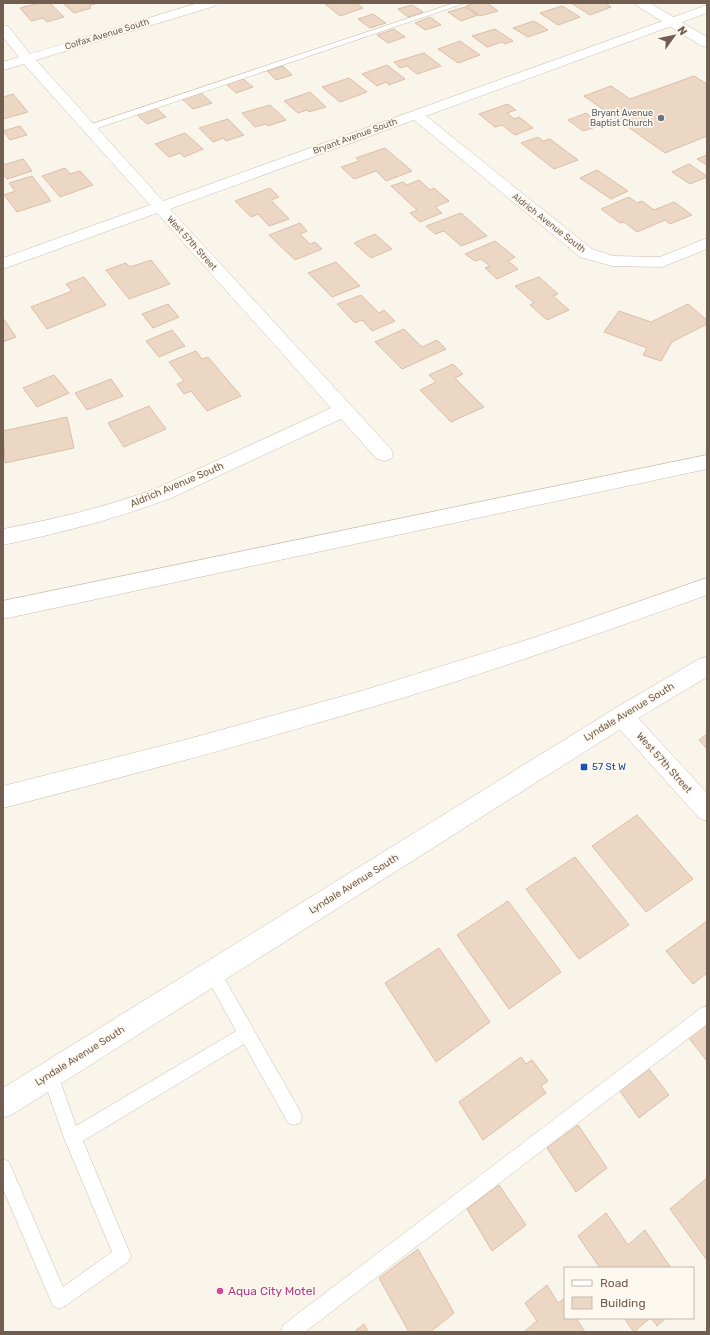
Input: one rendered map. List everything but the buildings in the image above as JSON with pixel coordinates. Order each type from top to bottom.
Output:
[{"type":"street","name":"Colfax Avenue South","points":[[3,66],[211,3]]},
{"type":"street","points":[[641,3],[707,43]]},
{"type":"street","name":"Bryant Avenue South","points":[[3,264],[707,8]]},
{"type":"street","name":"West 57th Street","points":[[3,29],[89,128],[384,454]]},
{"type":"street","name":"Aldrich Avenue South","points":[[415,114],[586,253],[612,261],[662,262],[707,243]]},
{"type":"street","name":"Aldrich Avenue South","points":[[3,537],[60,525],[134,505],[164,493],[343,410]]},
{"type":"street","points":[[3,610],[707,462]]},
{"type":"street","points":[[3,797],[138,764],[417,684],[589,628],[707,586]]},
{"type":"street","name":"Lyndale Avenue South","points":[[3,1104],[622,716],[707,666]]},
{"type":"street","name":"West 57th Street","points":[[622,716],[707,810]]},
{"type":"lane","points":[[89,128],[461,3]]},
{"type":"lane","points":[[212,973],[294,1117]]},
{"type":"lane","points":[[290,1332],[707,1014]]},
{"type":"lane","points":[[72,1138],[246,1034]]},
{"type":"lane","points":[[3,1168],[59,1300],[122,1256],[72,1138],[50,1075]]},
{"type":"place","name":"Bryant Avenue Baptist Church","points":[[661,118]]},
{"type":"place","name":"57 St W","points":[[584,767]]},
{"type":"place","name":"Aqua City Motel","points":[[220,1291]]}]
